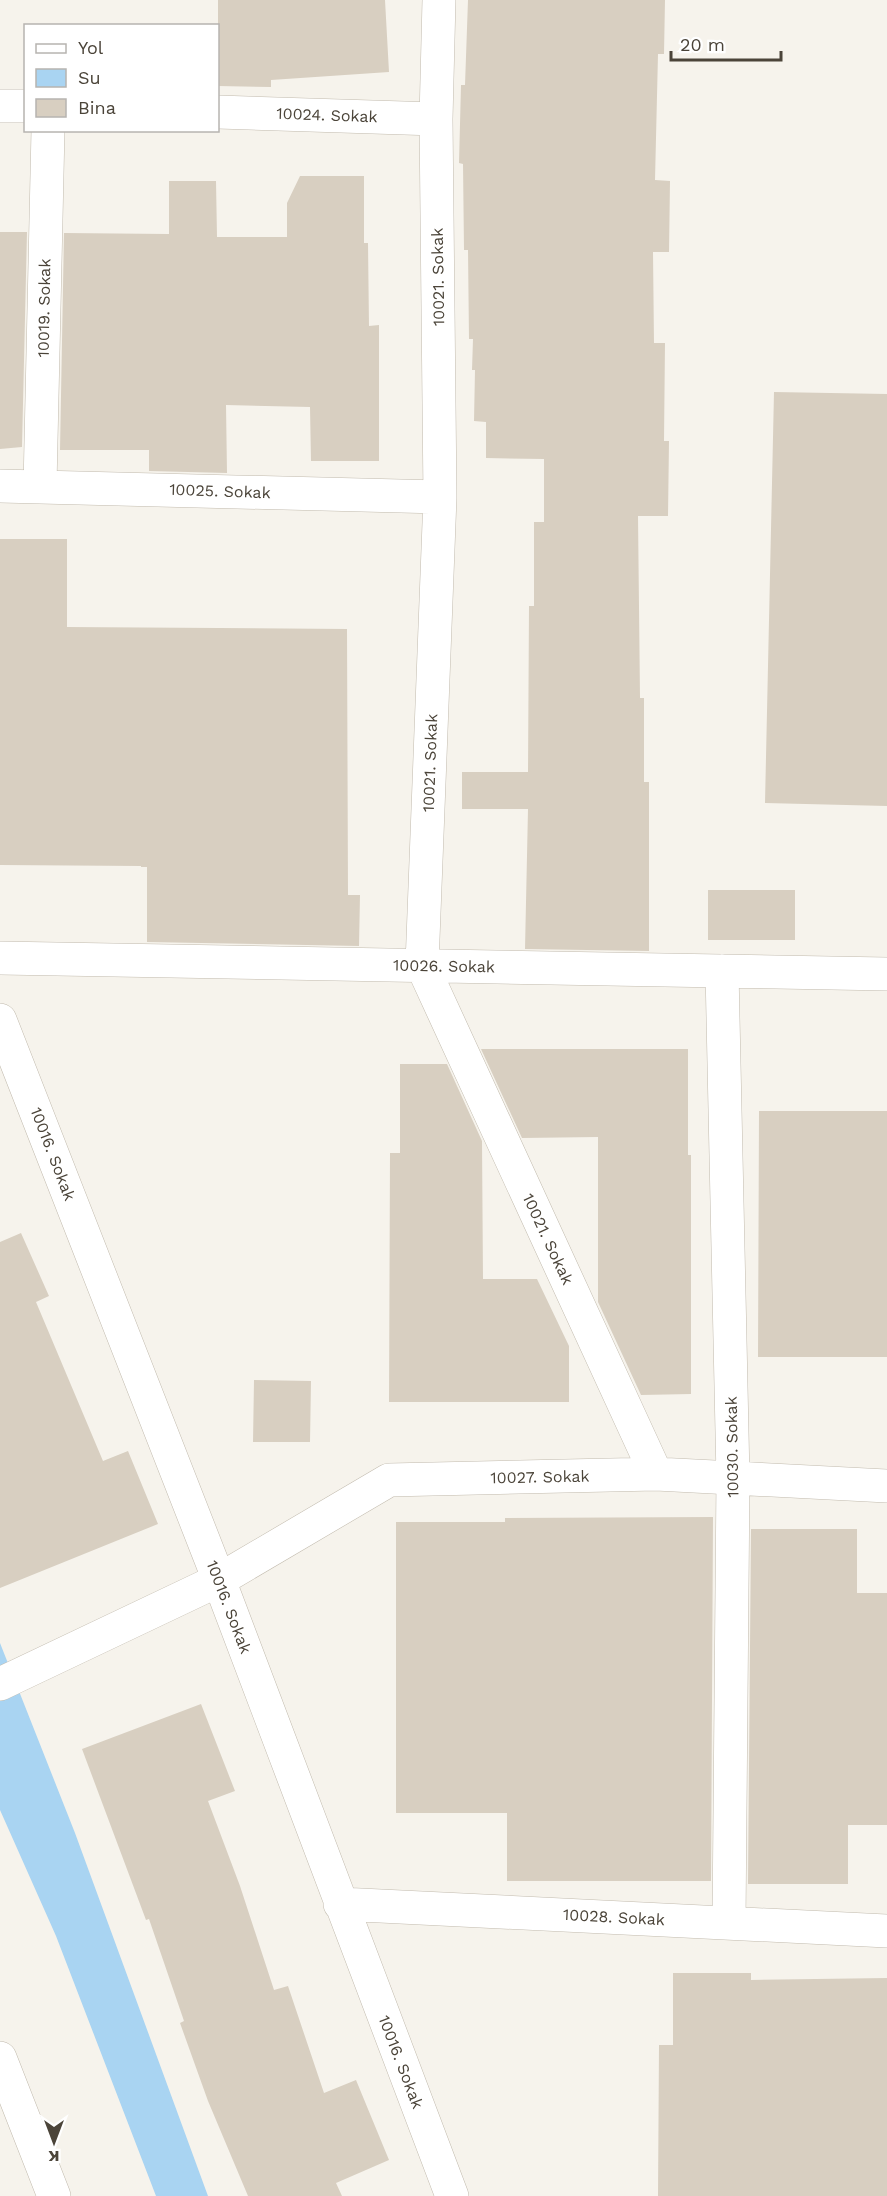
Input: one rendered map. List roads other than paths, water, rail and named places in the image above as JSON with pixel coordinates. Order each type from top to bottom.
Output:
[{"type":"street","name":"10021. Sokak","points":[[440,0],[436,119],[440,497],[422,965],[656,1474]]},
{"type":"street","points":[[0,106],[24,106]]},
{"type":"street","name":"10024. Sokak","points":[[219,112],[436,119]]},
{"type":"street","name":"10019. Sokak","points":[[40,486],[48,132]]},
{"type":"street","name":"10025. Sokak","points":[[0,486],[440,497]]},
{"type":"street","name":"10026. Sokak","points":[[0,958],[887,974]]},
{"type":"street","name":"10030. Sokak","points":[[722,971],[733,1478],[729,1923]]},
{"type":"street","name":"10016. Sokak","points":[[0,1020],[219,1580],[452,2196]]},
{"type":"street","name":"10027. Sokak","points":[[0,1684],[219,1580],[389,1480],[656,1474],[887,1486]]},
{"type":"street","name":"10028. Sokak","points":[[340,1904],[887,1930]]},
{"type":"street","points":[[0,2058],[9,2107],[54,2196]]},
{"type":"water","points":[[0,1643],[75,1833],[208,2196],[156,2196],[56,1936],[0,1810]]}]
